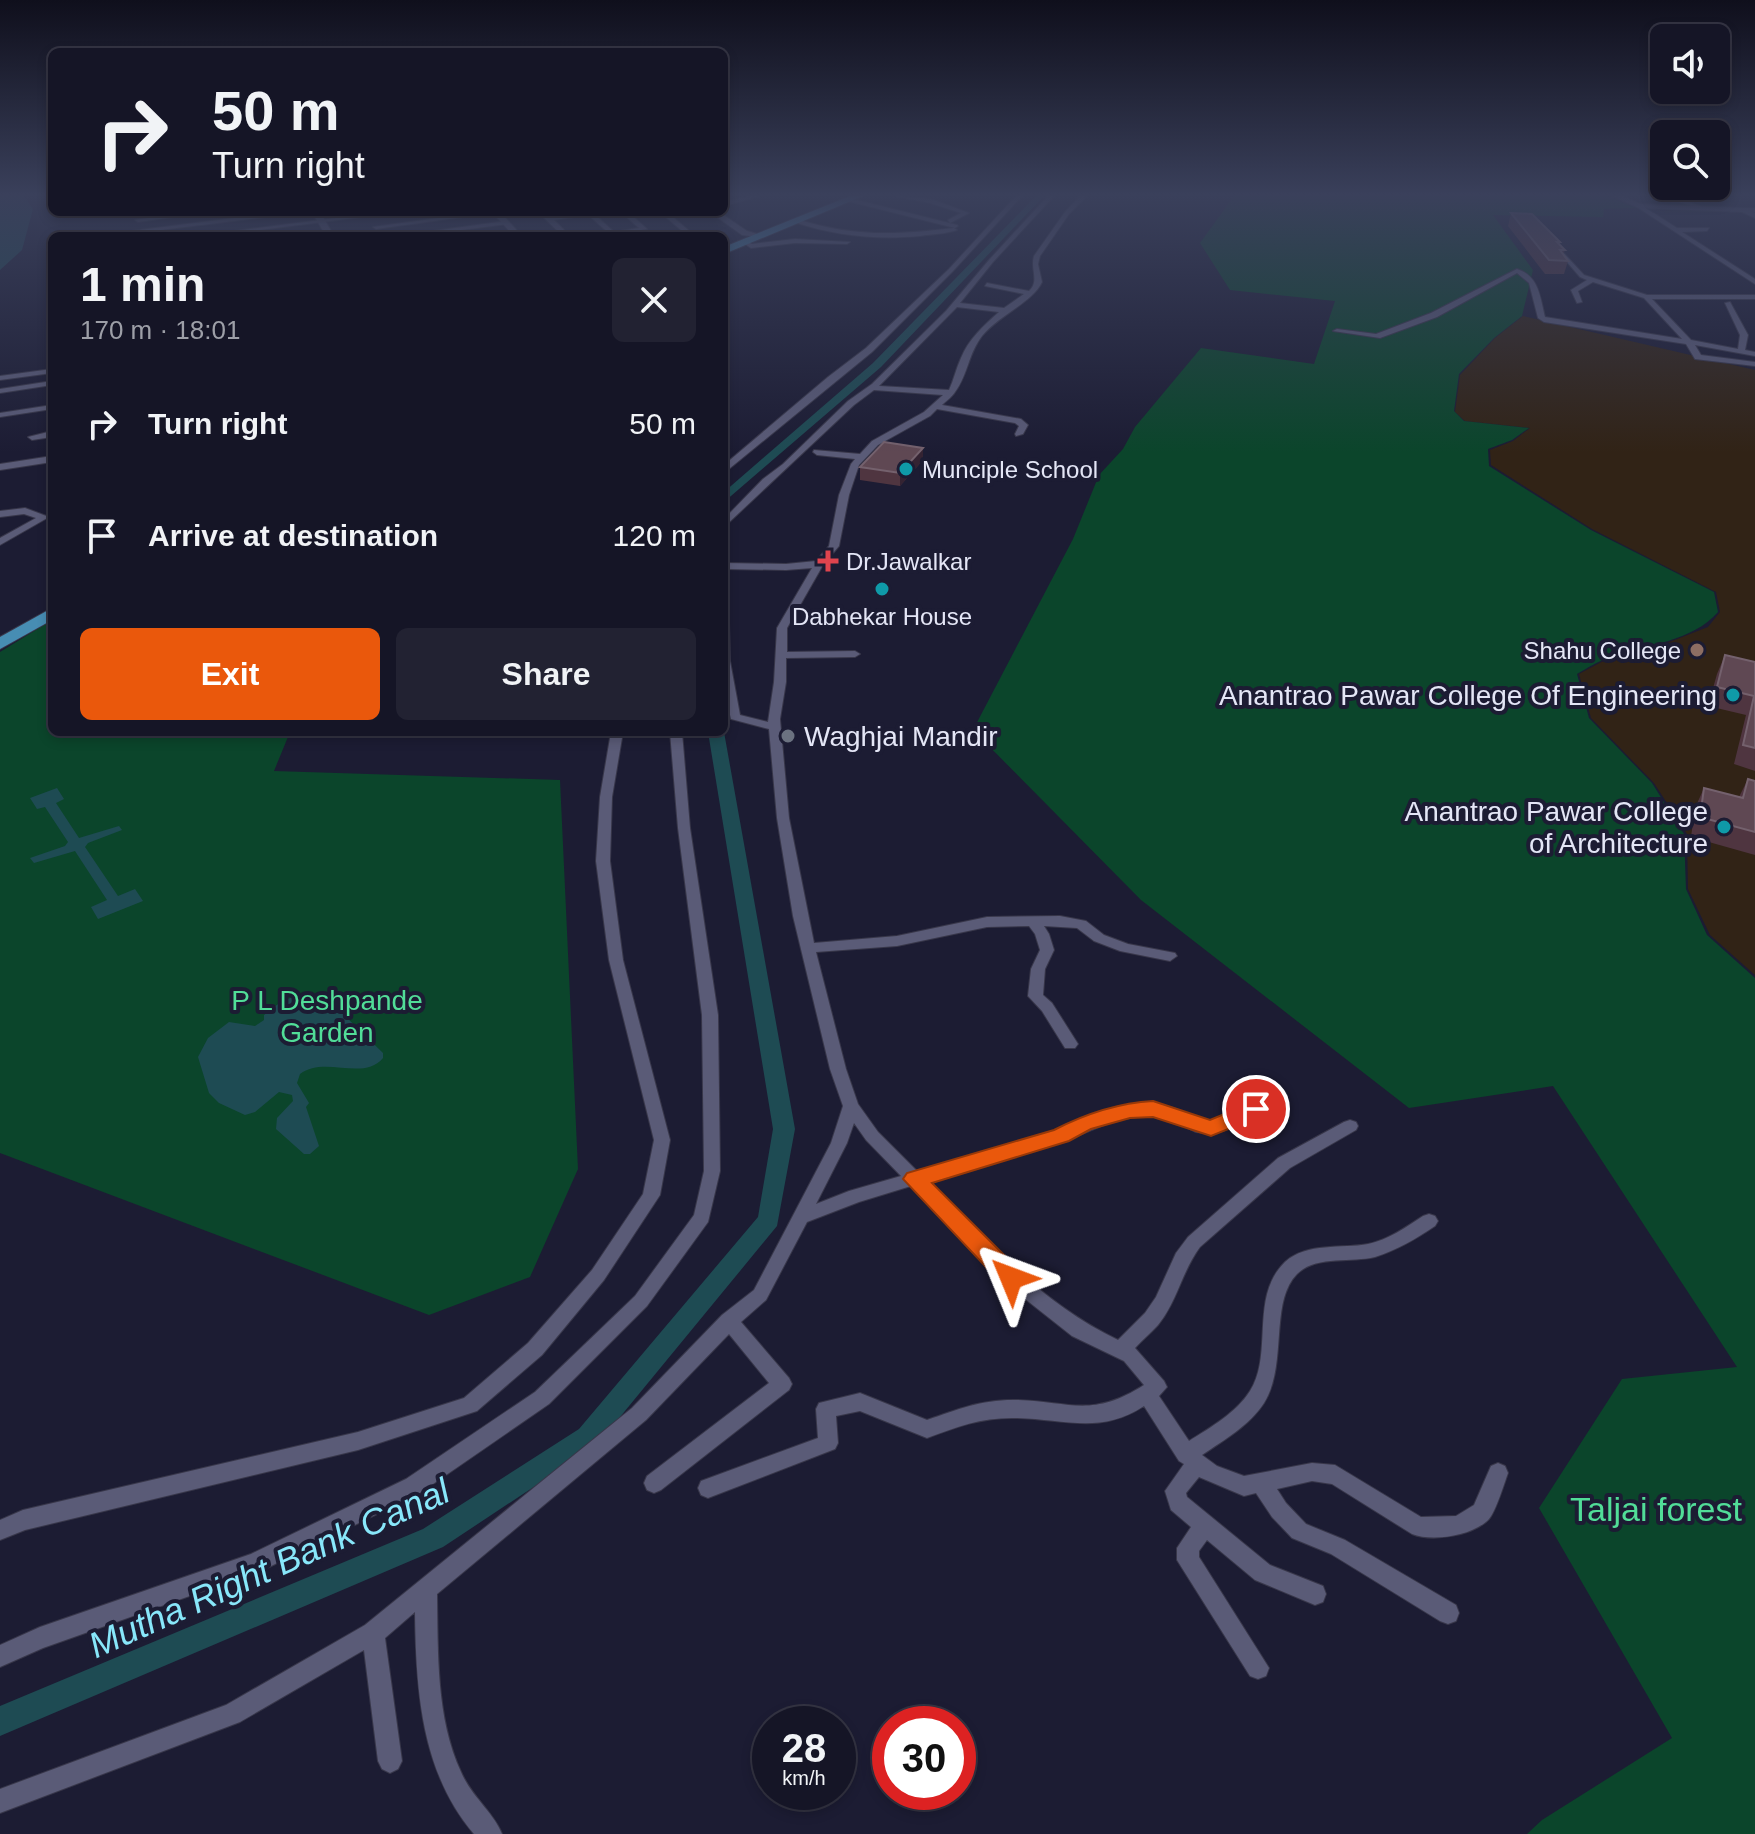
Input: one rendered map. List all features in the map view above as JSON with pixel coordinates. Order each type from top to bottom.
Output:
[{"type":"main road","points":[[0,628],[48,598]]},
{"type":"main road","points":[[0,644],[48,615]]},
{"type":"street","points":[[728,467],[869,350],[939,282]]},
{"type":"street","points":[[728,520],[851,403],[873,388],[956,305],[975,282]]},
{"type":"street","points":[[708,1488],[828,1443],[826,1409],[860,1402],[927,1429],[974,1412],[1017,1409],[1090,1416],[1129,1405],[1157,1387],[1131,1355],[1079,1330],[1011,1278],[872,1136],[851,1106],[838,1069],[808,948],[783,818],[774,727],[782,628],[819,564],[834,546],[848,480],[875,443],[927,414],[949,393],[961,374],[969,348],[1004,310],[1029,293],[1039,282]]},
{"type":"street","points":[[1337,331],[1377,336],[1434,315],[1497,282]]},
{"type":"street","points":[[1531,282],[1542,318],[1547,320],[1755,354]]},
{"type":"street","points":[[1579,302],[1574,290],[1588,282]]},
{"type":"street","points":[[1596,282],[1646,297],[1755,297]]},
{"type":"street","points":[[987,285],[1029,293]]},
{"type":"street","points":[[1646,297],[1689,342],[1698,357],[1755,364]]},
{"type":"street","points":[[1728,303],[1744,335],[1741,351]]},
{"type":"street","points":[[956,305],[1004,310]]},
{"type":"street","points":[[0,378],[48,372]]},
{"type":"street","points":[[11,403],[4,390],[48,384]]},
{"type":"street","points":[[873,388],[949,393]]},
{"type":"street","points":[[934,406],[1018,421],[1024,425],[1019,434]]},
{"type":"street","points":[[0,415],[48,408]]},
{"type":"street","points":[[32,437],[48,435]]},
{"type":"street","points":[[817,452],[862,457]]},
{"type":"street","points":[[0,467],[48,460]]},
{"type":"street","points":[[0,513],[48,507]]},
{"type":"street","points":[[0,513],[25,511],[44,517],[0,542]]},
{"type":"street","points":[[728,566],[819,564]]},
{"type":"street","points":[[781,655],[855,654]]},
{"type":"street","points":[[728,681],[735,717],[774,727]]},
{"type":"street","points":[[0,1530],[23,1520],[358,1441],[470,1405],[535,1349],[598,1275],[651,1195],[662,1140],[616,960],[603,861],[606,797],[616,736]]},
{"type":"street","points":[[0,1656],[40,1638],[255,1563],[413,1486],[542,1398],[650,1289],[702,1217],[712,1171],[710,1015],[684,828],[676,736]]},
{"type":"street","points":[[808,948],[884,943],[987,922],[1033,921],[1081,924],[1099,938],[1125,948],[1170,956]]},
{"type":"street","points":[[1033,921],[1042,934],[1047,950],[1038,969],[1035,996],[1047,1007],[1070,1044]]},
{"type":"street","points":[[801,1217],[855,1196],[1061,1136],[1084,1124],[1130,1110],[1153,1109],[1211,1128],[1232,1122],[1279,1096]]},
{"type":"street","points":[[0,1801],[232,1714],[373,1633],[639,1414],[729,1321],[760,1295],[839,1143],[851,1106]]},
{"type":"street","points":[[1120,1350],[1152,1319],[1182,1258],[1194,1242],[1284,1163],[1350,1126]]},
{"type":"street","points":[[1315,1594],[1263,1573],[1178,1503],[1175,1491],[1192,1458],[1238,1418],[1263,1386],[1278,1286],[1293,1266],[1312,1257],[1369,1251],[1396,1242],[1429,1221]]},
{"type":"street","points":[[654,1483],[782,1384],[729,1321]]},
{"type":"street","points":[[1147,1394],[1192,1458],[1210,1473],[1244,1486],[1312,1472],[1335,1475],[1419,1527],[1458,1526],[1482,1512],[1498,1473]]},
{"type":"street","points":[[1261,1482],[1279,1510],[1299,1531],[1338,1547],[1448,1613]]},
{"type":"street","points":[[1206,1525],[1188,1548],[1188,1560],[1258,1668]]},
{"type":"street","points":[[426,1589],[427,1671],[434,1728],[449,1775],[469,1815],[490,1834]]},
{"type":"street","points":[[373,1633],[390,1761]]},
{"type":"shaded area","name":"Shahu College","points":[[1523,316],[1755,370],[1755,975],[1710,935],[1688,889],[1687,834],[1654,783],[1591,718],[1579,674],[1609,658],[1667,643],[1708,627],[1720,612],[1716,592],[1592,529],[1491,465],[1490,450],[1513,441],[1530,428],[1465,421],[1455,412],[1460,375],[1495,338]]},
{"type":"shaded area","points":[[57,788],[64,799],[56,803],[79,838],[119,826],[122,830],[85,847],[118,896],[135,889],[143,901],[98,919],[91,907],[107,900],[75,851],[34,863],[30,858],[65,846],[68,842],[45,807],[37,809],[30,798]]},
{"type":"shaded area","points":[[296,996],[341,1012],[383,1053],[383,1058],[375,1065],[365,1068],[321,1067],[300,1074],[297,1083],[309,1103],[306,1107],[319,1146],[310,1154],[304,1154],[276,1129],[277,1118],[293,1101],[292,1095],[279,1092],[255,1112],[245,1115],[219,1103],[209,1093],[198,1057],[208,1038],[229,1022],[255,1026],[282,1001]]},
{"type":"green space","name":"Taljai forest","points":[[1225,282],[1530,282],[1522,316],[1494,338],[1459,374],[1454,411],[1464,421],[1529,428],[1512,440],[1488,449],[1489,466],[1591,530],[1714,592],[1718,612],[1695,630],[1610,657],[1577,674],[1589,718],[1652,783],[1684,834],[1686,889],[1707,935],[1755,978],[1755,1834],[1527,1834],[1542,1820],[1672,1738],[1539,1508],[1622,1379],[1737,1367],[1553,1086],[1409,1108],[1141,900],[973,730],[1073,539],[1099,475],[1123,449],[1135,427],[1201,348],[1314,364],[1335,301],[1230,290]]},
{"type":"green space","name":"P L Deshpande Garden","points":[[48,622],[48,736],[288,736],[274,771],[560,780],[578,1169],[530,1277],[429,1315],[0,1153],[0,652]]},
{"type":"building","points":[[884,442],[923,448],[900,473],[860,467]]},
{"type":"building","points":[[1725,655],[1755,662],[1755,748],[1743,745],[1754,696],[1717,687]]},
{"type":"building","points":[[1748,779],[1755,781],[1755,832],[1700,817],[1704,788],[1743,798]]},
{"type":"waterway","name":"Mutha Right Bank Canal","points":[[728,495],[877,365],[957,282]]},
{"type":"waterway","name":"Mutha Right Bank Canal","points":[[0,1721],[433,1538],[588,1437],[769,1220],[784,1129],[717,736]]},
{"type":"place","name":"Munciple School","points":[[906,469]]},
{"type":"place","name":"Dr.Jawalkar","points":[[828,561]]},
{"type":"place","name":"Dabhekar House","points":[[882,589]]},
{"type":"place","name":"Shahu College","points":[[1697,650]]},
{"type":"place","name":"Anantrao Pawar College Of Engineering","points":[[1733,695]]},
{"type":"place","name":"Waghjai Mandir","points":[[788,736]]},
{"type":"place","name":"Anantrao Pawar College of Architecture","points":[[1724,827]]},
{"type":"route","points":[[1011,1278],[914,1179],[1061,1136],[1084,1124],[1130,1110],[1153,1109],[1211,1128],[1232,1122],[1256,1109]]}]
